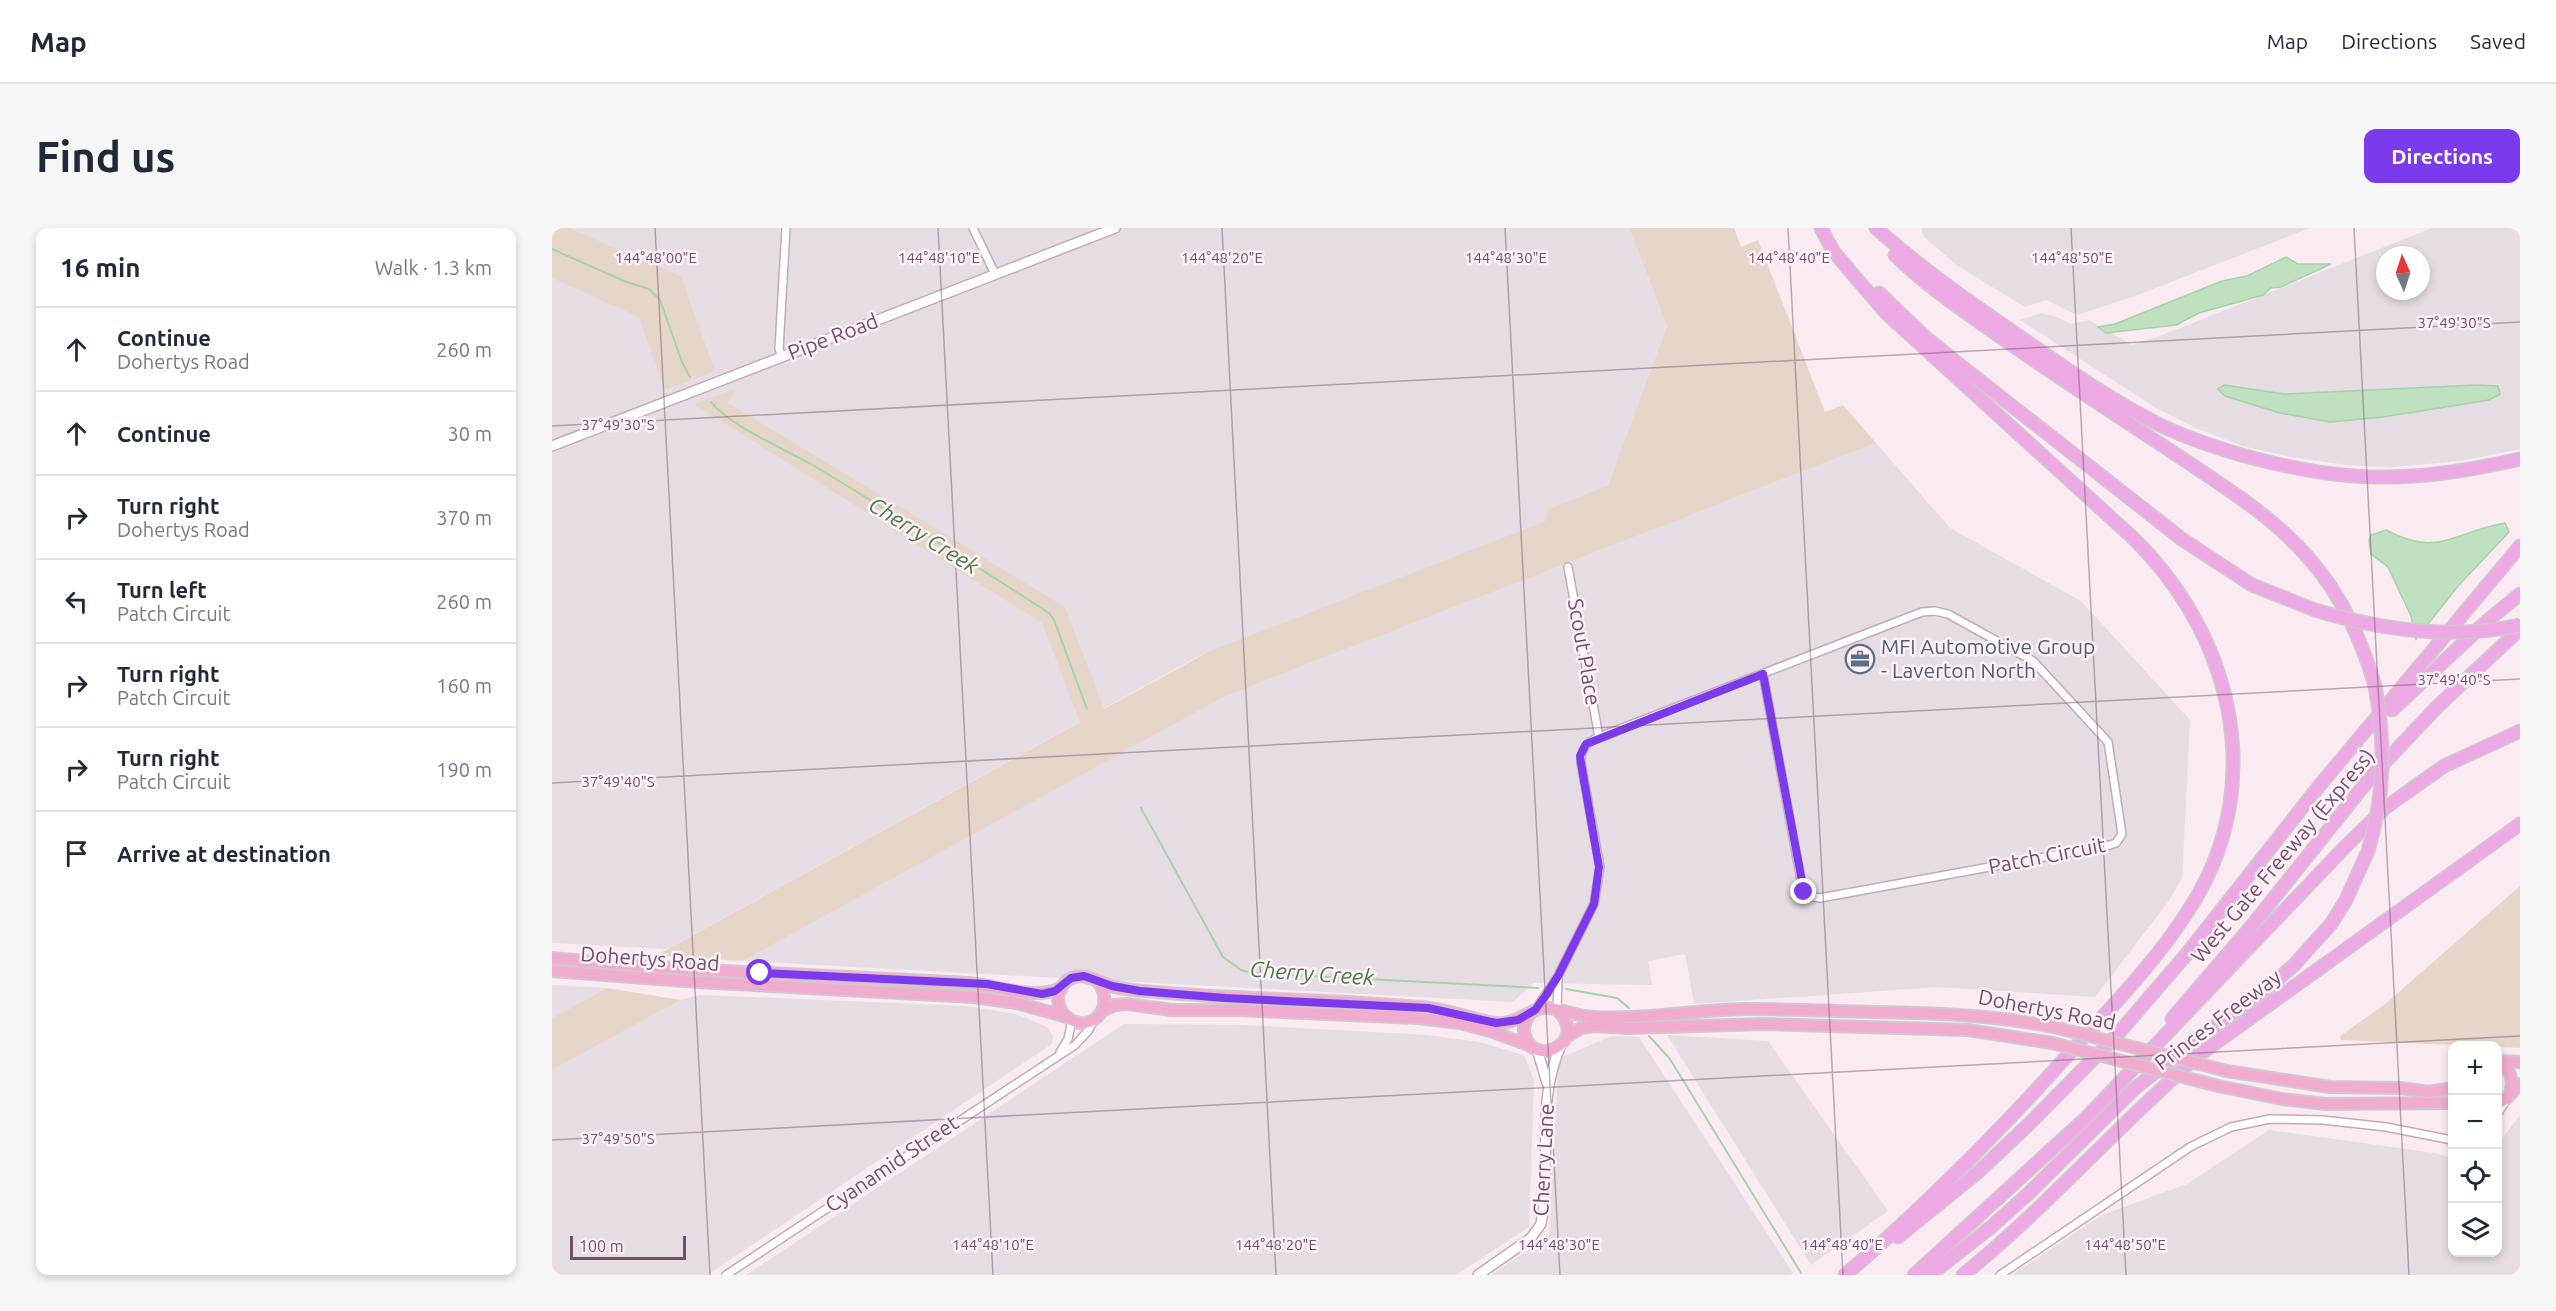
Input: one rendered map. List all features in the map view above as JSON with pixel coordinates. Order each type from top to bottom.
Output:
[{"type":"highway","points":[[1823,228],[1872,285],[1924,336],[2183,540],[2252,585],[2315,610],[2351,621],[2391,629],[2432,632],[2520,627]]},
{"type":"highway","points":[[1823,228],[1833,251],[1886,313],[2117,523],[2167,575],[2191,609],[2215,659],[2225,691],[2233,752],[2232,783],[2220,843],[2196,899],[2163,947],[2026,1101],[1912,1214],[1846,1275]]},
{"type":"highway","points":[[1869,228],[1907,267],[1950,301],[2071,387],[2212,478],[2253,507],[2295,543],[2313,562],[2344,607],[2366,656],[2375,686],[2384,765],[2378,819],[2368,851],[2360,874],[2331,924],[2294,965],[2269,987],[2134,1089],[1991,1227],[1930,1275]]},
{"type":"highway","points":[[1876,228],[1914,262],[1956,293],[2080,378],[2162,426],[2198,439],[2286,466],[2383,477],[2433,475],[2520,459]]},
{"type":"highway","points":[[1846,1275],[1977,1173],[2083,1071],[2154,994],[2320,785],[2520,546]]},
{"type":"highway","name":"West Gate Freeway (Express)","points":[[2320,785],[2411,691],[2520,594]]},
{"type":"highway","name":"West Gate Freeway (Express)","points":[[2086,1117],[2250,928],[2370,778],[2437,707],[2520,627]]},
{"type":"highway","points":[[1914,1275],[2086,1117],[2385,808],[2444,766],[2520,732]]},
{"type":"highway","name":"Princes Freeway","points":[[1963,1275],[2053,1196],[2155,1093],[2199,1055],[2520,824]]},
{"type":"main road","name":"Dohertys Road","points":[[552,958],[700,970],[987,984],[1042,994],[1062,987]]},
{"type":"main road","name":"Dohertys Road","points":[[552,971],[698,982],[973,997],[1017,1003],[1069,1019]]},
{"type":"main road","points":[[1096,980],[1106,998],[1102,1011],[1094,1020],[1087,1022],[1069,1019],[1059,1006],[1059,993],[1062,987],[1077,976],[1090,977],[1112,986],[1151,992],[1428,1008],[1496,1023],[1518,1020],[1548,1007],[1557,1011],[1567,1026],[1564,1040],[1550,1051],[1534,1048],[1490,1031],[1460,1023],[1429,1019],[1239,1010],[1172,1010],[1127,1004],[1116,1005],[1102,1011]]},
{"type":"main road","name":"Dohertys Road","points":[[1557,1011],[1608,1017],[1744,1009],[1965,1014],[2058,1028],[2227,1071],[2330,1087],[2400,1088],[2429,1092],[2448,1089]]},
{"type":"main road","points":[[1533,1012],[1526,1019],[1524,1033],[1534,1048]]},
{"type":"main road","name":"Dohertys Road","points":[[1564,1040],[1581,1028],[1594,1026],[1629,1028],[1765,1024],[1968,1030],[2052,1043],[2218,1086],[2266,1096],[2326,1104],[2448,1103]]},
{"type":"main road","points":[[2502,1061],[2520,1062]]},
{"type":"main road","points":[[2502,1064],[2511,1075],[2512,1085],[2508,1096]]},
{"type":"main road","points":[[2502,1100],[2520,1084]]},
{"type":"street","points":[[782,357],[779,348],[786,228]]},
{"type":"street","points":[[973,228],[995,274]]},
{"type":"street","name":"Pipe Road","points":[[552,446],[1115,228]]},
{"type":"street","name":"Scout Place","points":[[1568,567],[1599,737]]},
{"type":"street","name":"Patch Circuit","points":[[1533,1012],[1558,976],[1594,904],[1599,867],[1580,756],[1586,744],[1599,737],[1922,612],[1935,611],[1948,614],[2033,661],[2108,742],[2122,834],[2120,839],[2110,844],[1820,898],[1807,896],[1802,885],[1763,674]]},
{"type":"street","name":"Patch Circuit","points":[[1557,1011],[1558,976]]},
{"type":"street","points":[[1059,1054],[1068,1039],[1069,1019]]},
{"type":"street","name":"Cyanamid Street","points":[[726,1275],[1082,1039],[1094,1020]]},
{"type":"street","name":"Cherry Lane","points":[[1478,1275],[1531,1238],[1541,1224],[1547,1086],[1554,1060],[1564,1040]]},
{"type":"street","name":"Cherry Lane","points":[[1534,1048],[1547,1086]]},
{"type":"street","points":[[2502,1106],[2508,1096]]},
{"type":"street","points":[[2000,1275],[2190,1147],[2231,1127],[2270,1119],[2323,1120],[2386,1127],[2448,1144]]},
{"type":"street","points":[[2436,1139],[2448,1140]]},
{"type":"shaded area","points":[[552,228],[1629,228],[1667,326],[1608,485],[1548,509],[1545,521],[1197,657],[667,949],[552,943]]},
{"type":"shaded area","points":[[552,228],[569,228],[681,277],[715,371],[665,390],[639,317],[552,278]]},
{"type":"shaded area","points":[[1629,228],[1734,228],[1741,247],[1758,240],[1825,412],[1843,405],[1876,443],[1225,696],[743,961],[655,956],[1080,722],[1042,623],[694,404],[734,390],[728,403],[1065,607],[1104,709],[1208,652],[1545,521],[1548,509],[1608,485],[1667,326]]},
{"type":"shaded area","points":[[1921,228],[2310,228],[2135,296],[2077,315],[2046,300],[2025,307],[1958,266],[1924,237]]},
{"type":"shaded area","points":[[2432,228],[2520,228],[2520,449],[2461,461],[2392,467],[2347,465],[2291,457],[2242,446],[2196,428],[2156,408],[2020,320],[2041,313],[2071,324],[2089,320],[2132,345],[2376,250],[2376,300],[2430,300],[2430,246],[2387,246]]},
{"type":"shaded area","points":[[2286,257],[2298,264],[2331,264],[2281,287],[2271,288],[2263,295],[2199,313],[2176,325],[2106,333],[2098,327],[2115,324],[2222,281],[2247,276]]},
{"type":"shaded area","points":[[2224,385],[2284,394],[2476,385],[2498,386],[2500,394],[2489,400],[2383,417],[2330,422],[2280,413],[2225,396],[2218,389]]},
{"type":"shaded area","points":[[1876,443],[1950,528],[2081,601],[2190,720],[2182,878],[2168,902],[2095,997],[1938,987],[1694,1004],[1685,954],[1648,961],[1652,985],[1534,983],[1513,1002],[743,961],[1224,696]]},
{"type":"shaded area","points":[[2505,523],[2509,532],[2459,585],[2416,639],[2411,616],[2388,567],[2371,554],[2369,540],[2371,535],[2386,530],[2404,538],[2433,542]]},
{"type":"shaded area","points":[[2520,886],[2520,1048],[2502,1047],[2502,1041],[2448,1041],[2448,1045],[2341,1040],[2340,1036],[2384,1005]]},
{"type":"shaded area","points":[[552,985],[607,988],[552,1018]]},
{"type":"shaded area","points":[[607,988],[681,1000],[552,1070],[552,1018]]},
{"type":"shaded area","points":[[699,995],[966,1006],[1016,1014],[1047,1027],[1053,1036],[1052,1044],[707,1275],[552,1275],[552,1070],[681,1000]]},
{"type":"shaded area","points":[[1124,1024],[1243,1025],[1428,1035],[1479,1042],[1524,1055],[1534,1080],[1529,1227],[1456,1275],[746,1275]]},
{"type":"shaded area","points":[[1667,1035],[1768,1041],[1888,1211],[1811,1265]]},
{"type":"shaded area","points":[[1612,1036],[1639,1037],[1793,1273],[1790,1275],[1491,1275],[1549,1236],[1558,1068],[1562,1057]]},
{"type":"shaded area","points":[[2520,1115],[2520,1275],[2012,1275],[2102,1215],[2187,1184],[2269,1130],[2448,1157],[2448,1257],[2502,1257],[2502,1139]]},
{"type":"waterway","name":"Cherry Creek","points":[[552,249],[624,281],[649,289],[660,300],[682,362],[690,377]]},
{"type":"waterway","name":"Cherry Creek","points":[[711,402],[745,429],[816,467],[1049,613],[1054,620],[1087,709]]},
{"type":"waterway","name":"Cherry Creek","points":[[1141,808],[1223,957],[1241,970],[1252,973],[1538,988]]},
{"type":"waterway","name":"Cherry Creek","points":[[1566,989],[1617,998],[1629,1008]]},
{"type":"waterway","name":"Cherry Creek","points":[[1649,1036],[1670,1059],[1801,1273]]},
{"type":"place","name":"MFI Automotive Group - Laverton North","points":[[1860,659]]},
{"type":"route","points":[[760,973],[987,984],[1042,994],[1055,991],[1071,978],[1084,976],[1112,986],[1140,991],[1225,998],[1428,1008],[1496,1023],[1518,1020],[1535,1010],[1546,995],[1594,904],[1599,867],[1580,756],[1586,744],[1763,674],[1804,892]]}]
